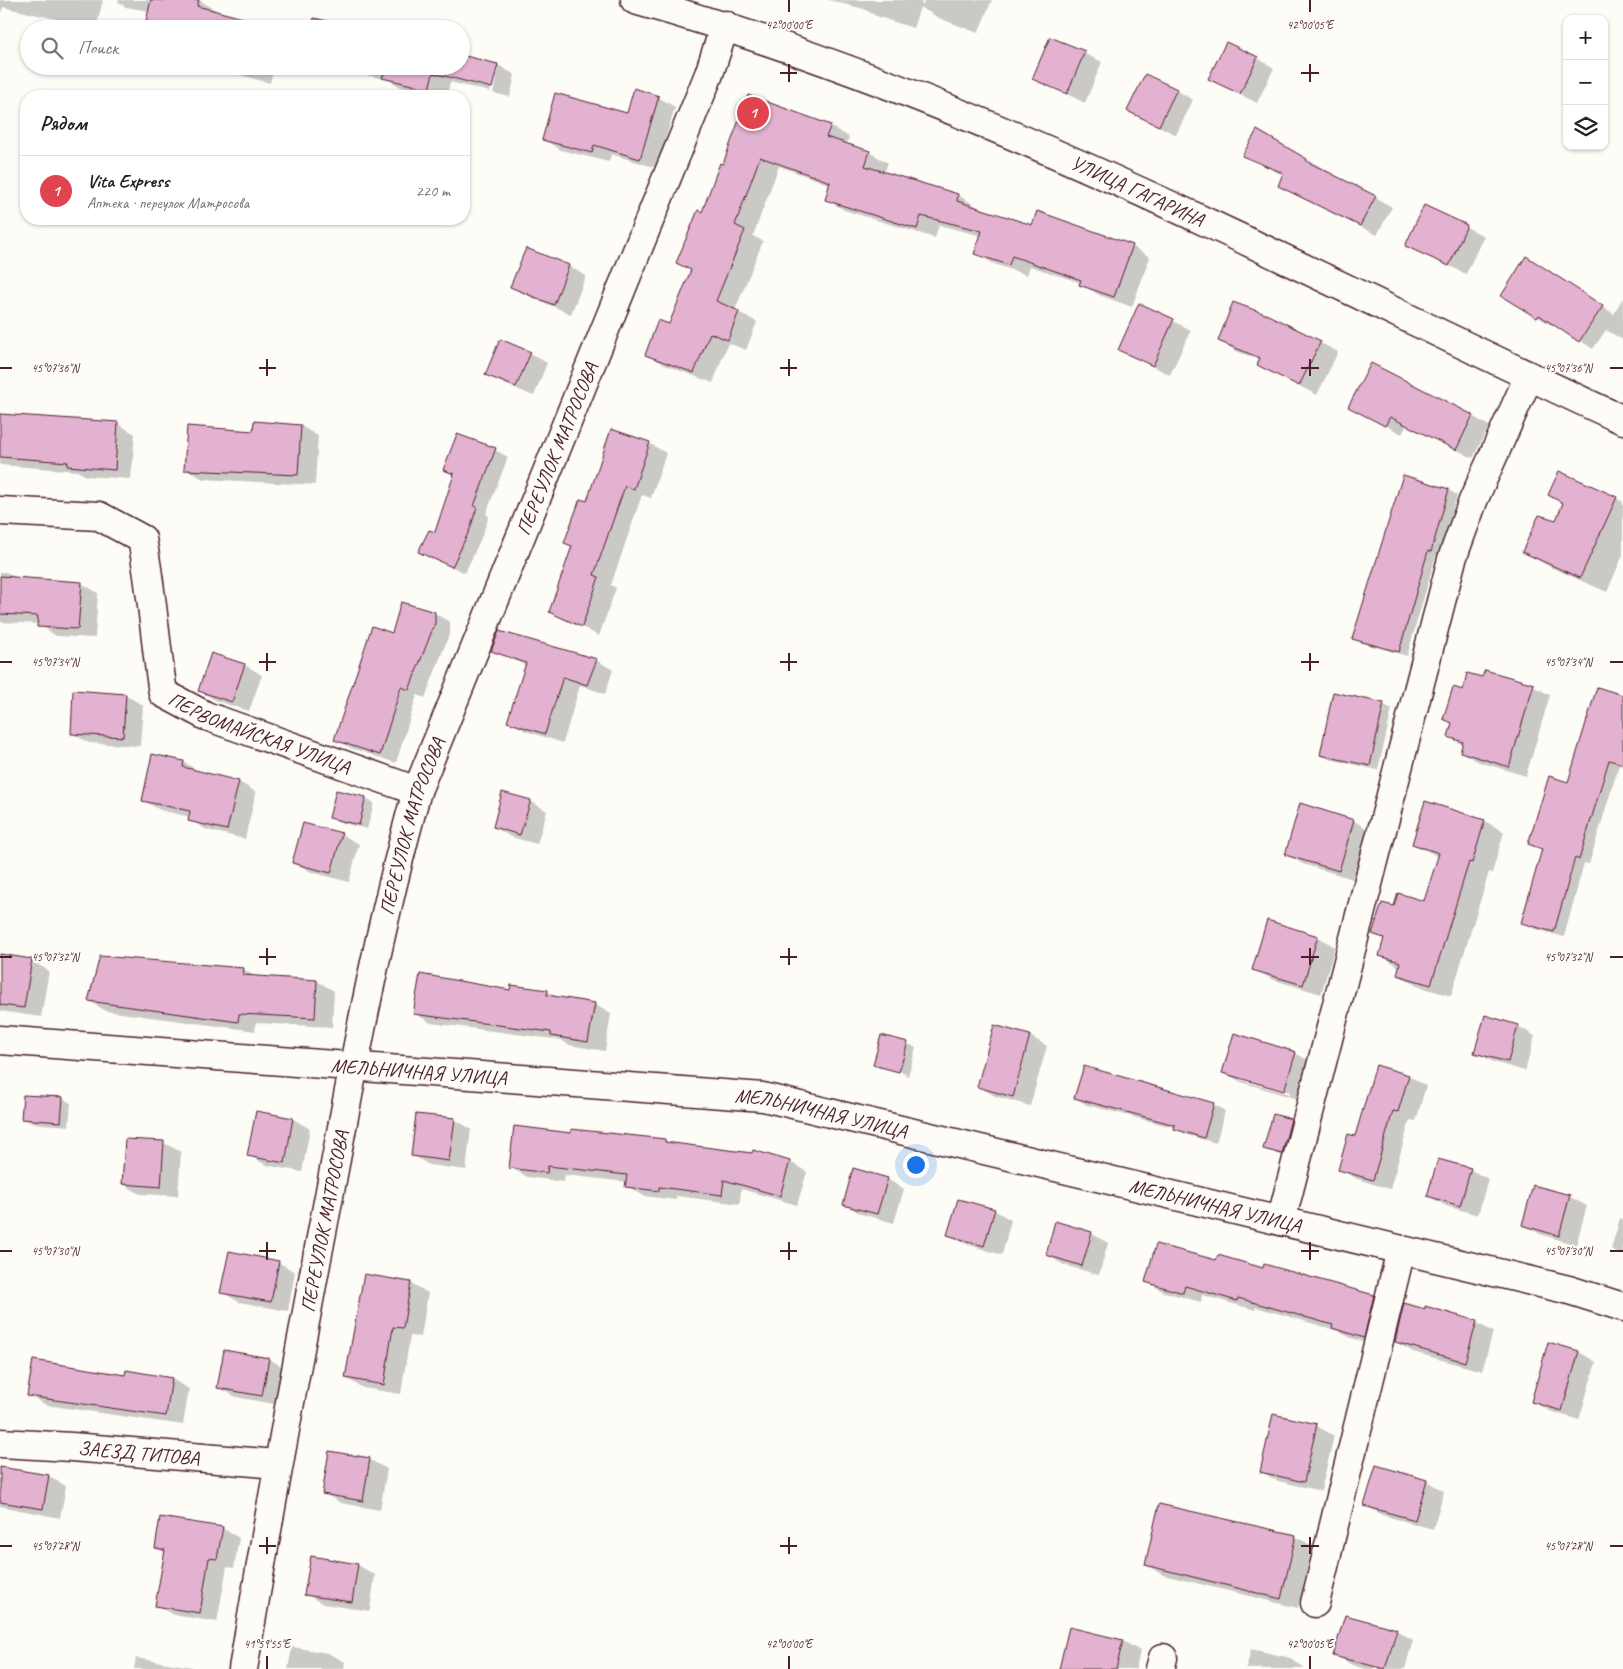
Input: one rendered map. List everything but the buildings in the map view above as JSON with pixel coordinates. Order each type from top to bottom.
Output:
[{"type":"street","name":"УЛИЦА ГАГАРИНА","points":[[634,0],[726,25],[893,87],[1092,168],[1623,420]]},
{"type":"street","name":"ПЕРЕУЛОК МАТРОСОВА","points":[[243,1669],[277,1464],[354,1065],[393,878],[417,791],[709,74],[726,25]]},
{"type":"street","points":[[1281,1221],[1452,559],[1473,501],[1529,376]]},
{"type":"street","name":"ПЕРВОМАЙСКАЯ УЛИЦА","points":[[0,511],[99,516],[142,539],[149,576],[154,636],[163,693],[206,716],[417,791]]},
{"type":"street","name":"МЕЛЬНИЧНАЯ УЛИЦА","points":[[0,1040],[763,1097],[1569,1290],[1623,1307]]},
{"type":"street","points":[[1316,1603],[1401,1250]]},
{"type":"street","name":"ЗАЕЗД ТИТОВА","points":[[0,1443],[277,1464]]},
{"type":"place","name":"Vita Express","points":[[753,113]]}]
